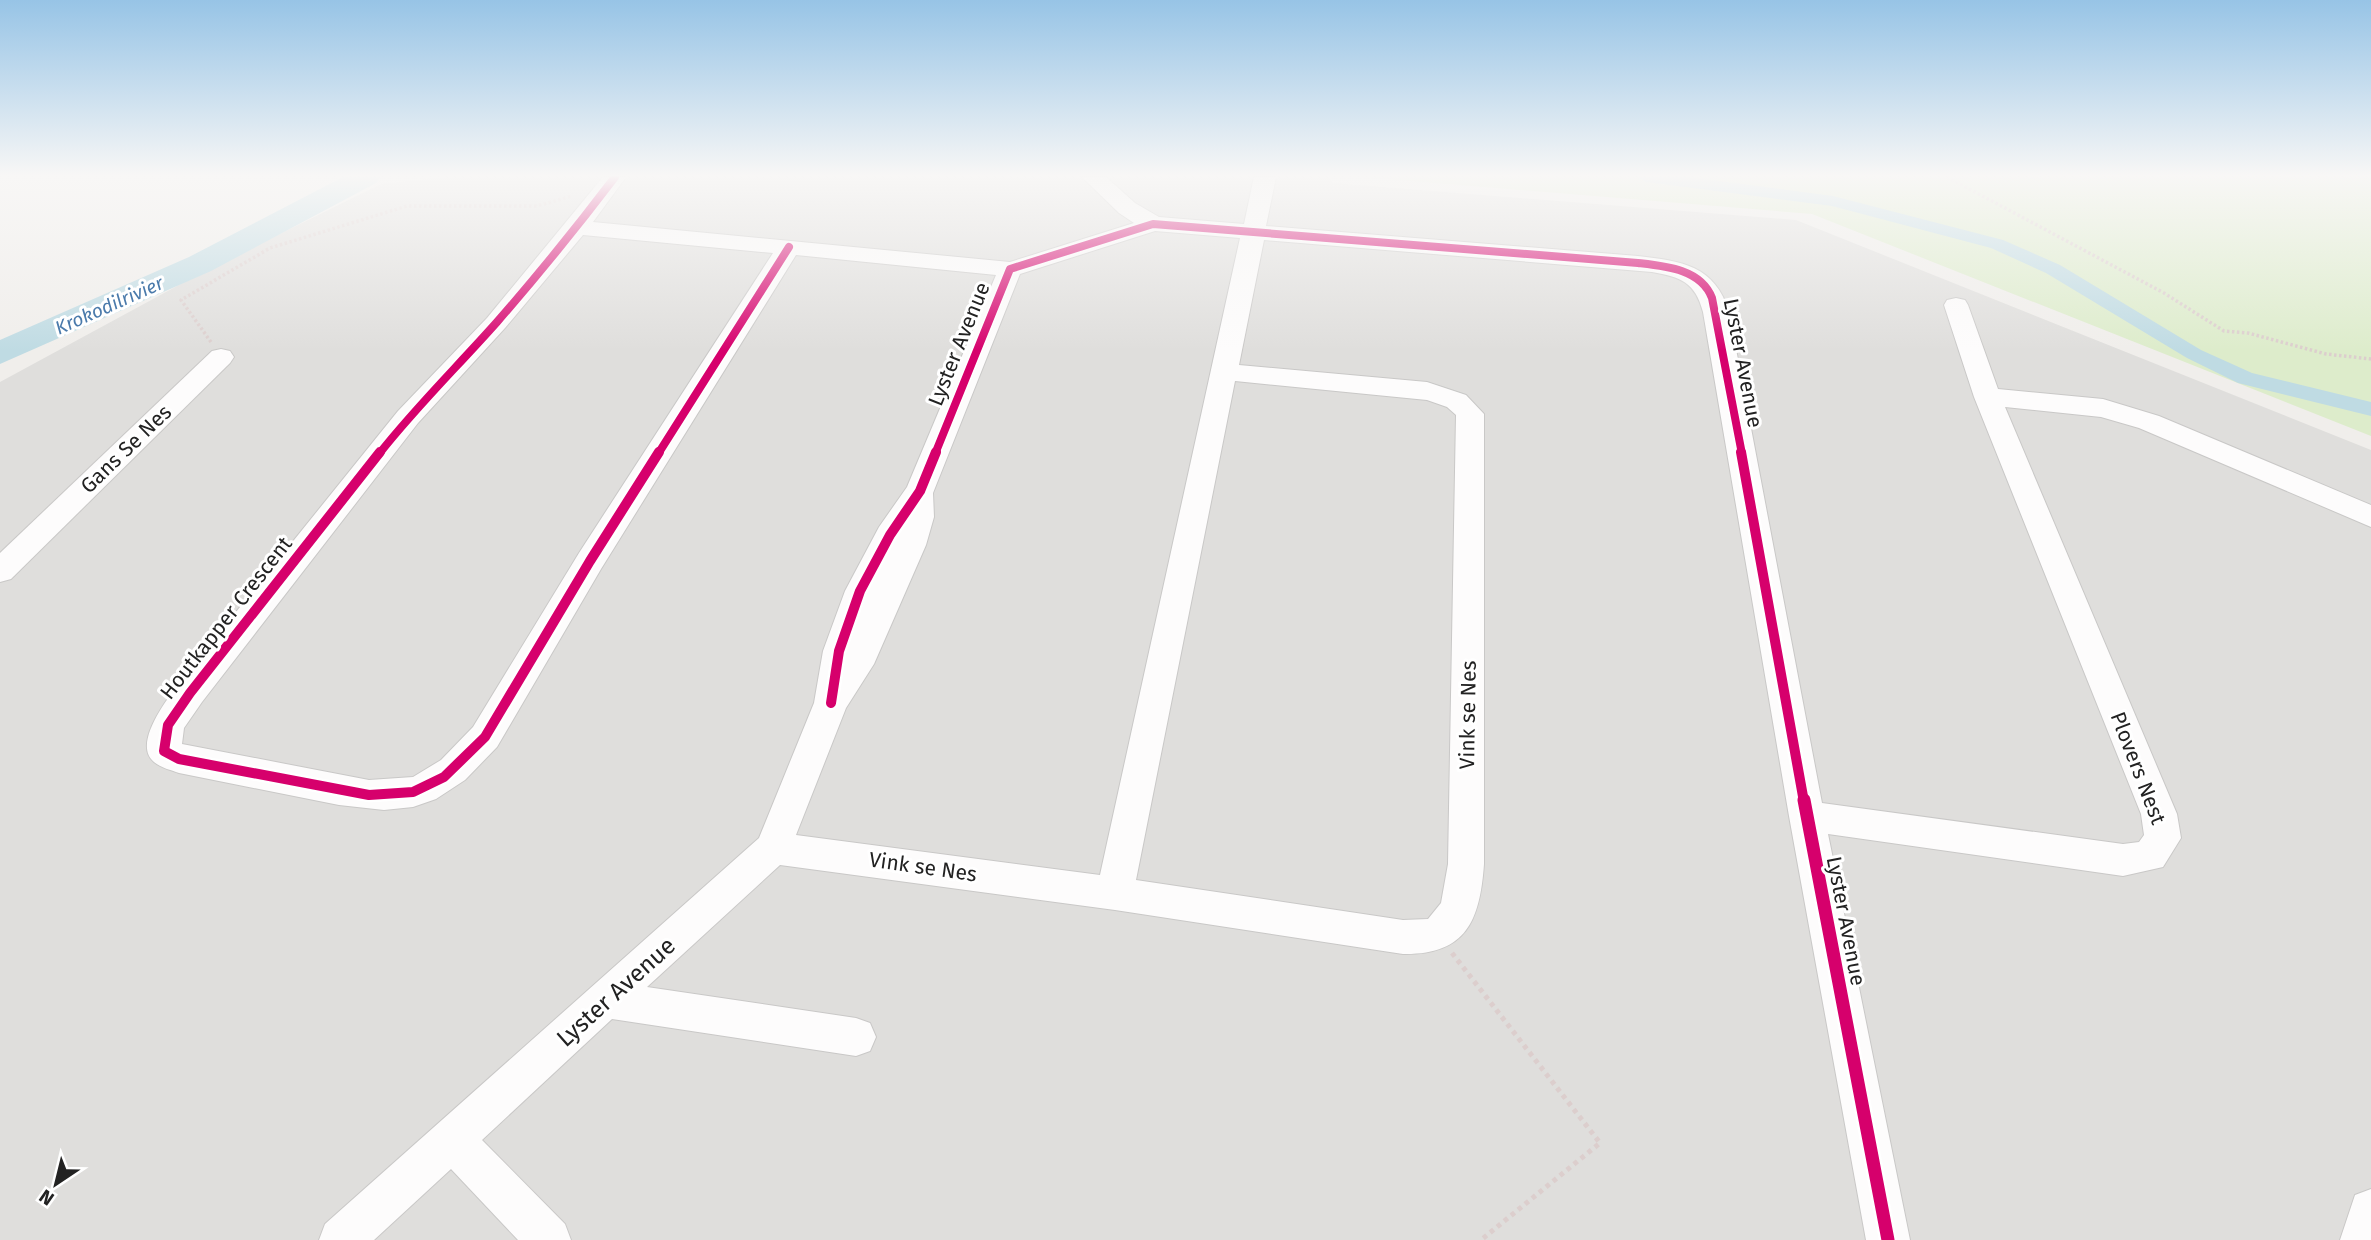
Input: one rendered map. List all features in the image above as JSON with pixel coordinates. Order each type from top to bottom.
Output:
[{"type":"street","name":"Houtkapper Crescent","points":[[571,235],[496,323],[431,390],[366,470],[177,710],[168,725],[164,751],[192,762],[346,791],[388,795],[415,791],[444,777],[465,762],[485,737],[590,561],[789,247]]},
{"type":"street","points":[[661,235],[1010,269]]},
{"type":"street","name":"Lyster Avenue","points":[[341,1240],[773,848],[831,703],[858,664],[911,545],[919,517],[920,491],[1010,269],[1120,235]]},
{"type":"street","points":[[1115,893],[1254,235]]},
{"type":"street","name":"Lyster Avenue","points":[[1289,235],[1661,266],[1689,274],[1708,288],[1716,312],[1807,816],[1888,1240]]},
{"type":"street","name":"Plovers Nest","points":[[1807,816],[2123,860],[2150,856],[2163,838],[2159,814],[1987,397],[1956,304]]},
{"type":"street","name":"Gans Se Nes","points":[[0,571],[221,357]]},
{"type":"street","name":"Vink se Nes","points":[[773,848],[1115,893],[1403,937],[1438,934],[1457,913],[1463,892],[1466,864],[1470,414],[1464,405],[1452,398],[1427,391],[1224,372]]},
{"type":"street","points":[[1987,397],[2104,408],[2149,422],[2371,517]]},
{"type":"street","points":[[0,538],[30,541]]},
{"type":"street","points":[[607,1000],[856,1037]]},
{"type":"street","points":[[453,1140],[549,1240]]},
{"type":"street","points":[[2362,1240],[2371,1211]]},
{"type":"path","points":[[221,357],[181,300],[270,248],[313,235]]},
{"type":"path","points":[[2055,235],[2164,293],[2224,331],[2248,333],[2326,354],[2371,359]]},
{"type":"path","points":[[1438,934],[1600,1143],[1481,1240]]},
{"type":"shaded area","points":[[278,235],[1833,235],[2371,450],[2371,1240],[0,1240],[0,382],[201,273]]},
{"type":"green space","points":[[1865,235],[2371,235],[2371,436]]},
{"type":"waterway","name":"Krokodilrivier","points":[[0,353],[200,264],[256,235]]},
{"type":"waterway","points":[[1962,235],[1997,244],[2053,269],[2194,354],[2245,378],[2371,409]]},
{"type":"cycle path","points":[[570,235],[496,323],[408,417],[190,693],[168,725],[164,751],[179,759],[369,795],[413,792],[434,783],[453,770],[485,737],[590,561],[789,247]]},
{"type":"cycle path","points":[[831,703],[839,651],[860,591],[890,535],[920,491],[1010,269],[1120,235]]},
{"type":"cycle path","points":[[1288,235],[1638,263],[1680,271],[1702,282],[1709,291],[1716,312],[1807,816],[1888,1240]]}]
